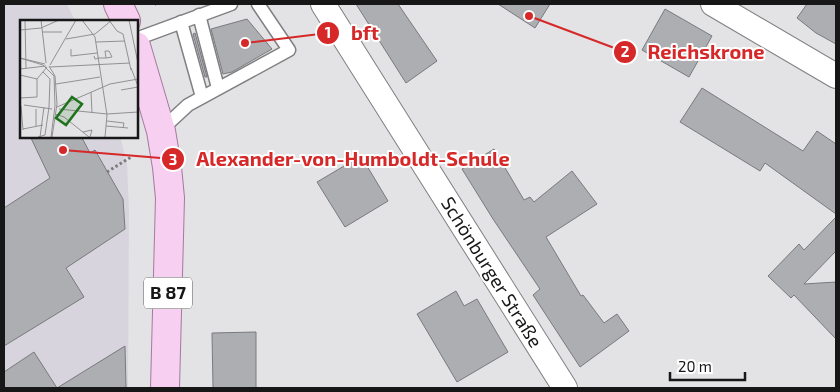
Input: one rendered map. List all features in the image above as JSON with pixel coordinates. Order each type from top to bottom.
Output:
[{"type":"main road","points":[[118,4],[126,20]]},
{"type":"main road","name":"B 87","points":[[138,53],[161,131],[168,167],[170,198],[165,388]]},
{"type":"street","name":"Schönburger Straße","points":[[323,4],[565,388]]},
{"type":"street","points":[[713,4],[836,76]]},
{"type":"lane","points":[[138,38],[230,4]]},
{"type":"lane","points":[[161,131],[188,105],[289,50],[258,4]]},
{"type":"lane","points":[[198,15],[218,88]]},
{"type":"lane","points":[[181,22],[202,97]]},
{"type":"path","points":[[107,172],[131,157]]},
{"type":"shaded area","points":[[4,4],[67,4],[75,20],[20,20],[20,138],[120,138],[127,164],[129,210],[128,388],[4,388]]},
{"type":"building","points":[[356,4],[398,4],[437,61],[406,83]]},
{"type":"building","points":[[498,4],[550,4],[535,28]]},
{"type":"building","points":[[807,4],[836,4],[836,44],[816,33],[797,18]]},
{"type":"building","points":[[665,9],[712,36],[689,77],[642,50]]},
{"type":"building","points":[[247,19],[272,49],[232,72],[223,74],[211,29]]},
{"type":"building","points":[[195,33],[207,77],[205,77],[193,34]]},
{"type":"building","points":[[702,88],[803,151],[817,131],[836,144],[836,214],[765,163],[760,171],[680,122]]},
{"type":"building","points":[[31,138],[82,138],[90,153],[95,150],[123,199],[125,229],[66,268],[84,297],[4,346],[4,208],[50,178]]},
{"type":"building","points":[[494,149],[524,200],[530,197],[534,202],[572,171],[597,204],[546,237],[581,296],[583,295],[604,323],[617,314],[629,331],[580,367],[533,295],[540,289],[462,169]]},
{"type":"building","points":[[361,156],[388,201],[345,227],[317,182]]},
{"type":"building","points":[[836,217],[836,251],[804,284],[836,282],[836,339],[794,295],[791,298],[768,276],[799,244],[804,250]]},
{"type":"building","points":[[456,291],[464,306],[477,299],[508,352],[457,382],[417,314]]},
{"type":"building","points":[[256,332],[256,388],[213,388],[212,333]]},
{"type":"building","points":[[125,346],[126,388],[57,388]]},
{"type":"building","points":[[34,352],[57,388],[4,388],[4,372]]},
{"type":"place","name":"Reichskrone","points":[[529,16]]},
{"type":"place","name":"bft","points":[[245,43]]},
{"type":"place","name":"Alexander-von-Humboldt-Schule","points":[[63,150]]}]
